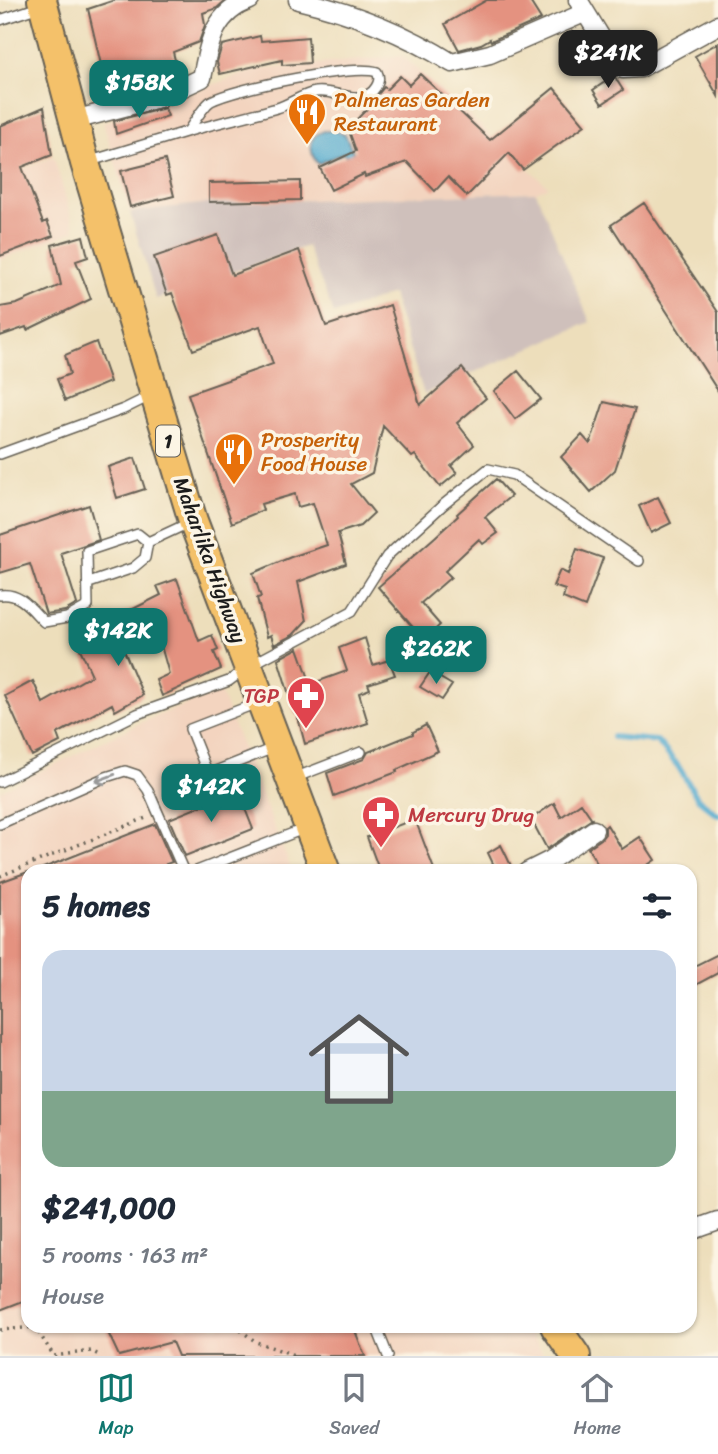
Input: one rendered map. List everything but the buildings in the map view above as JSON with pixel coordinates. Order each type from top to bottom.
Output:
[{"type":"main road","name":"Maharlika Highway","points":[[43,3],[85,163],[193,521],[324,864]]},
{"type":"main road","points":[[560,1333],[576,1356]]},
{"type":"street","points":[[74,120],[162,97],[202,79],[213,33],[230,9],[250,0]]},
{"type":"street","points":[[298,0],[341,10],[386,27],[452,63],[490,54],[581,6],[623,69],[640,68],[718,26]]},
{"type":"street","points":[[543,864],[594,831]]},
{"type":"street","points":[[697,1229],[718,1222]]},
{"type":"lane","points":[[0,20],[43,3]]},
{"type":"lane","points":[[85,163],[188,131],[281,107],[315,92],[362,97],[377,86],[379,78],[377,72],[357,69],[244,89],[208,102],[188,131]]},
{"type":"lane","points":[[0,454],[124,409],[153,395]]},
{"type":"lane","points":[[0,782],[137,714],[229,681],[248,666],[352,611],[387,556],[488,469],[514,475],[639,561]]},
{"type":"lane","points":[[148,542],[193,521]]},
{"type":"lane","points":[[0,595],[21,598],[44,622],[67,618],[88,607],[87,551],[107,542],[138,534],[148,542]]},
{"type":"lane","points":[[89,583],[132,568],[145,558],[148,542]]},
{"type":"lane","points":[[262,701],[191,729],[199,752],[208,774],[279,746]]},
{"type":"lane","points":[[292,779],[361,752]]},
{"type":"lane","points":[[0,824],[125,771],[137,775],[148,790],[180,864]]},
{"type":"lane","points":[[214,864],[310,826]]},
{"type":"lane","points":[[379,1333],[388,1356]]},
{"type":"path","points":[[30,864],[153,815]]},
{"type":"path","points":[[0,876],[21,868]]},
{"type":"path","points":[[0,1331],[21,1329]]},
{"type":"path","points":[[39,1333],[54,1356],[91,1351],[101,1356]]},
{"type":"path","points":[[244,1333],[256,1342],[297,1356]]},
{"type":"shaded area","name":"Palmeras Garden Restaurant","points":[[402,56],[548,186],[536,192],[201,204],[130,212],[103,122],[256,70]]},
{"type":"shaded area","points":[[54,157],[75,231],[0,260],[0,178]]},
{"type":"shaded area","points":[[536,192],[590,322],[424,394],[392,294],[334,314],[307,246],[156,299],[130,212],[201,204]]},
{"type":"shaded area","points":[[220,691],[289,864],[21,864],[21,1333],[530,1333],[545,1356],[0,1356],[0,791],[142,722]]},
{"type":"water","points":[[324,131],[345,134],[359,165],[343,153],[318,164],[311,143],[315,136]]},
{"type":"waterway","points":[[613,737],[657,741],[678,766],[698,799],[718,815]]},
{"type":"place","name":"Palmeras Garden Restaurant","points":[[307,146]]},
{"type":"place","name":"Prosperity Food House","points":[[234,486]]},
{"type":"place","name":"TGP","points":[[306,730]]},
{"type":"place","name":"Mercury Drug","points":[[381,849]]}]
